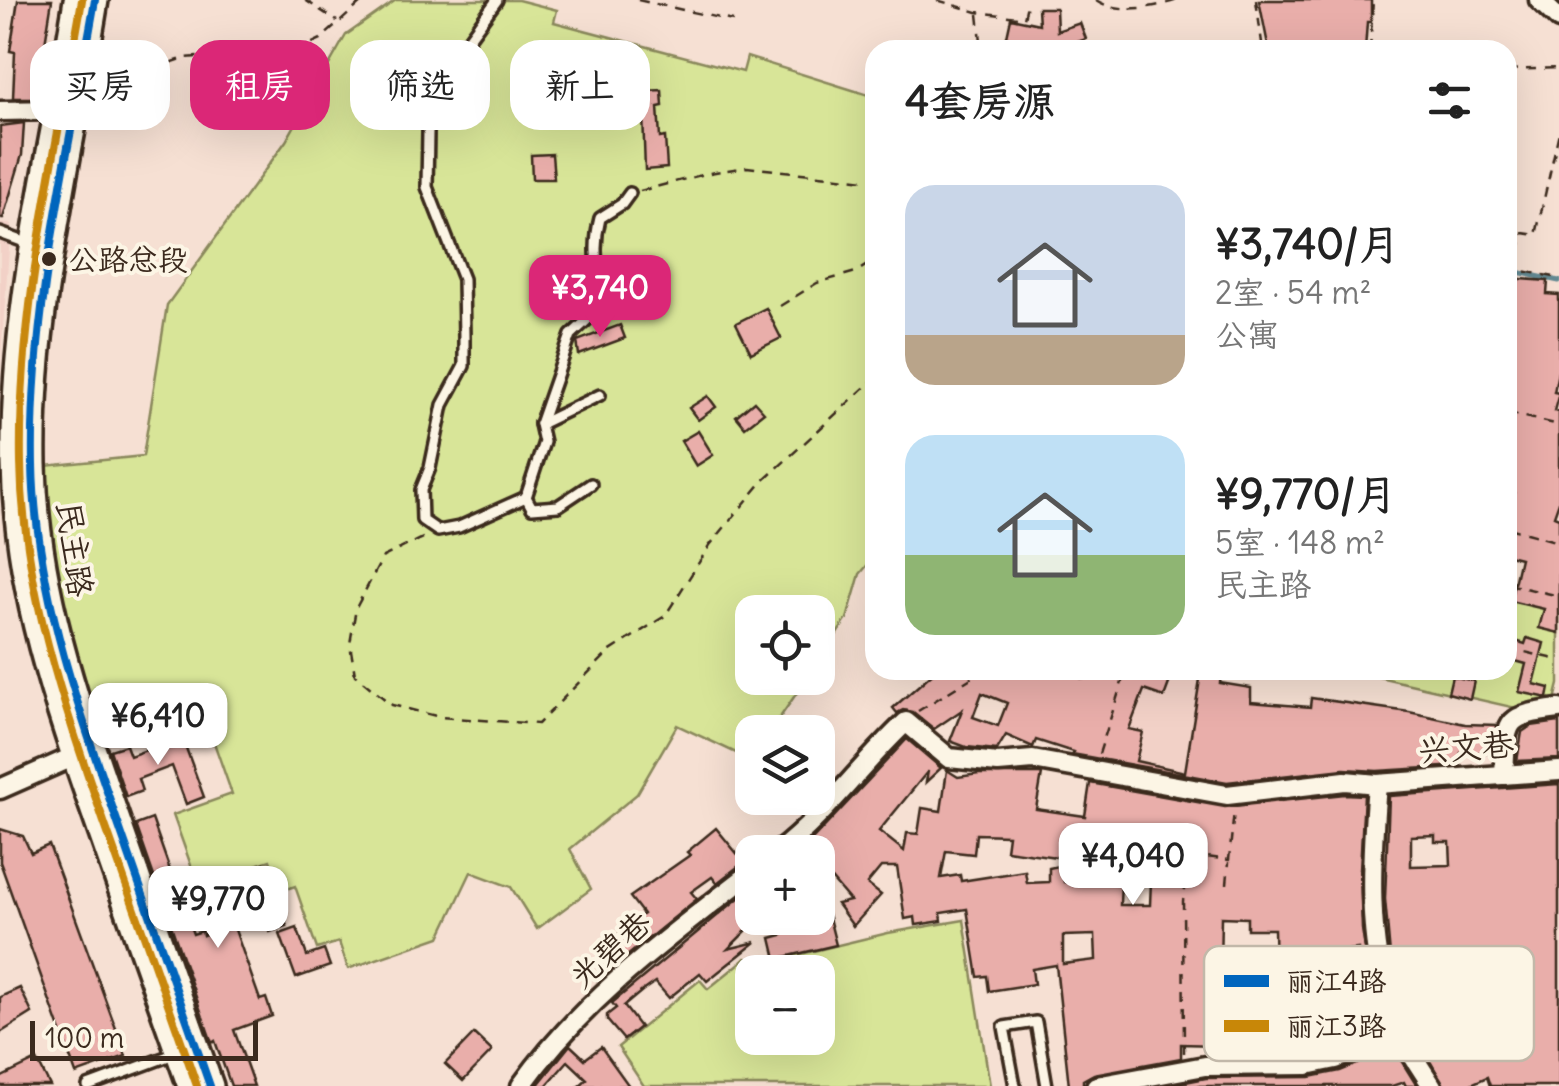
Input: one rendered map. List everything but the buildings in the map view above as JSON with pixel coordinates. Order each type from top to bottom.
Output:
[{"type":"main road","name":"民主路","points":[[70,40],[77,0]]},
{"type":"main road","name":"民主路","points":[[89,40],[95,0]]},
{"type":"main road","name":"民主路","points":[[56,130],[19,366],[9,519],[40,648],[190,1086]]},
{"type":"main road","name":"民主路","points":[[74,130],[37,368],[33,464],[40,547],[50,611],[71,689],[210,1086]]},
{"type":"street","points":[[1539,0],[1559,19]]},
{"type":"street","points":[[0,111],[30,110]]},
{"type":"street","points":[[1504,774],[1510,722],[1521,714],[1559,709]]},
{"type":"street","points":[[800,835],[867,759],[906,722]]},
{"type":"street","name":"兴文巷","points":[[906,722],[949,758],[998,763],[1033,760],[1235,794],[1345,781],[1377,784],[1559,771]]},
{"type":"street","points":[[0,789],[75,756]]},
{"type":"street","points":[[1377,784],[1372,884],[1378,946]]},
{"type":"street","name":"光碧巷","points":[[521,1086],[548,1048],[631,965],[735,885]]},
{"type":"street","points":[[1096,1086],[1185,1070],[1330,1061]]},
{"type":"street","points":[[1417,1061],[1432,1086]]},
{"type":"lane","points":[[497,0],[448,67],[435,97],[428,132],[427,187],[459,264],[464,366],[443,405],[430,468],[421,490],[422,520],[438,530],[460,526],[526,497]]},
{"type":"lane","points":[[591,484],[558,506],[532,508],[526,497],[544,442],[540,424],[571,335],[600,308],[600,280],[593,246],[600,218],[630,194]]},
{"type":"lane","points":[[0,232],[36,246]]},
{"type":"lane","points":[[540,424],[600,395]]},
{"type":"lane","points":[[1014,1086],[1004,1027],[1036,1022],[1048,1086]]},
{"type":"lane","points":[[88,1086],[179,1052]]},
{"type":"path","points":[[305,0],[339,22]]},
{"type":"path","points":[[170,62],[302,48],[322,39],[364,0]]},
{"type":"path","points":[[638,0],[733,20]]},
{"type":"path","points":[[937,0],[978,12],[1024,18],[1028,0]]},
{"type":"path","points":[[1096,0],[1106,7],[1162,6],[1177,0]]},
{"type":"path","points":[[1256,0],[1262,40]]},
{"type":"path","points":[[1371,40],[1373,0]]},
{"type":"path","points":[[978,12],[981,40]]},
{"type":"path","points":[[1517,70],[1559,68]]},
{"type":"path","points":[[1517,265],[1524,233],[1536,234],[1559,132]]},
{"type":"path","points":[[630,194],[709,172],[746,167],[865,180]]},
{"type":"path","points":[[780,306],[816,283],[865,266]]},
{"type":"path","points":[[1517,270],[1559,278]]},
{"type":"path","points":[[438,530],[383,557],[356,608],[350,644],[355,675],[392,705],[440,717],[538,724],[609,652],[665,616],[710,545],[762,482],[865,387]]},
{"type":"path","points":[[1517,415],[1559,425]]},
{"type":"path","points":[[1517,530],[1559,542]]},
{"type":"path","points":[[1517,586],[1559,596]]},
{"type":"path","points":[[1517,650],[1559,660]]},
{"type":"path","points":[[906,722],[969,680]]},
{"type":"path","points":[[1094,771],[1123,680]]},
{"type":"path","points":[[1227,884],[1235,794]]},
{"type":"path","points":[[1185,1070],[1183,901],[1191,855],[1229,860]]},
{"type":"shaded area","points":[[0,223],[11,224],[0,366]]},
{"type":"shaded area","points":[[1125,680],[1199,680],[1196,702],[1217,706],[1205,787],[1100,766]]},
{"type":"green space","points":[[396,0],[518,0],[557,10],[554,22],[622,40],[510,40],[510,130],[650,130],[650,47],[743,72],[747,57],[865,94],[865,568],[847,619],[835,637],[835,595],[735,595],[735,695],[795,695],[782,715],[735,715],[735,752],[677,725],[637,794],[570,849],[591,889],[537,929],[511,887],[471,872],[440,937],[348,969],[339,942],[317,949],[295,886],[281,891],[270,860],[198,885],[173,815],[232,794],[204,714],[131,738],[120,706],[91,715],[52,575],[44,466],[143,456],[167,305],[292,130],[330,130],[330,63],[346,35]]},
{"type":"green space","points":[[1517,596],[1553,605],[1559,611],[1559,684],[1555,700],[1530,703],[1520,709],[1392,680],[1517,680]]},
{"type":"green space","points":[[964,920],[990,1086],[644,1086],[618,1047],[700,980],[708,989],[735,967],[735,1055],[835,1055],[835,955],[797,955]]},
{"type":"waterway","points":[[1517,272],[1559,281]]},
{"type":"transit line","name":"丽江3路","points":[[82,0],[32,288],[22,405],[24,510],[38,601],[61,690],[197,1086]]},
{"type":"transit line","name":"丽江4路","points":[[95,0],[44,289],[34,405],[35,509],[50,598],[72,686],[210,1086]]},
{"type":"place","name":"公路总段","points":[[49,259]]}]
